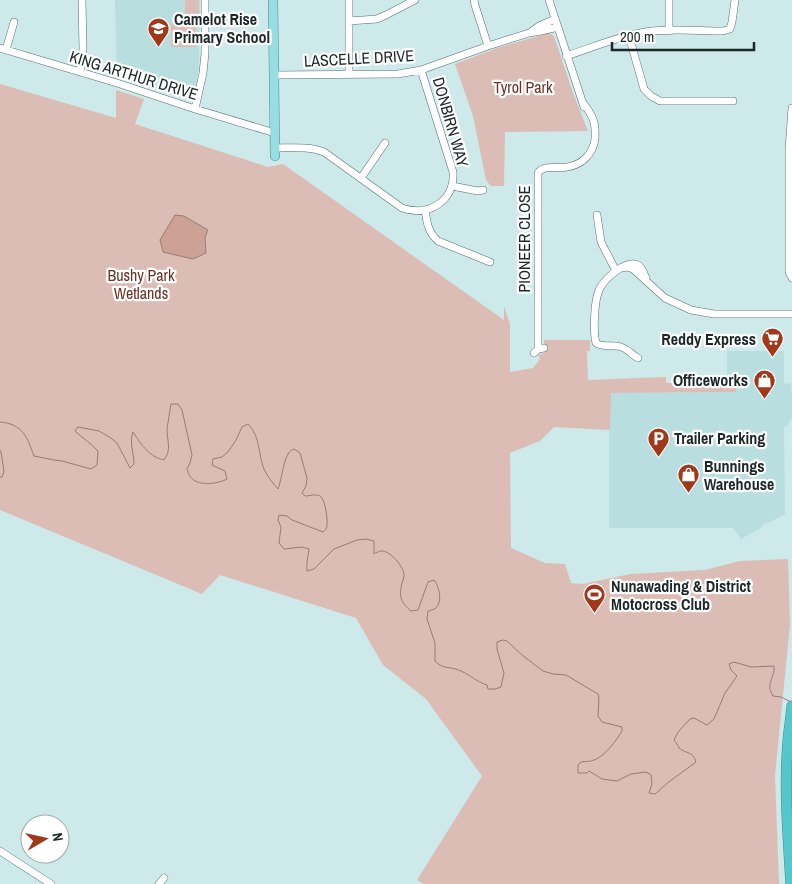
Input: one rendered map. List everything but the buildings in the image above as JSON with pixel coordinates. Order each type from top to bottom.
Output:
[{"type":"highway","points":[[791,884],[786,804],[787,762],[792,706]]},
{"type":"main road","points":[[273,0],[275,152]]},
{"type":"street","points":[[80,72],[83,50],[82,0]]},
{"type":"street","points":[[195,109],[204,73],[205,0]]},
{"type":"street","points":[[349,0],[350,74]]},
{"type":"street","points":[[349,21],[377,19],[415,0]]},
{"type":"street","points":[[474,0],[488,46]]},
{"type":"street","points":[[549,0],[566,56],[642,32],[723,31],[730,29],[735,0]]},
{"type":"street","points":[[669,0],[669,31]]},
{"type":"street","name":"LASCELLE DRIVE","points":[[530,33],[539,26],[555,19]]},
{"type":"street","points":[[3,49],[14,22]]},
{"type":"street","name":"LASCELLE DRIVE","points":[[274,75],[398,74],[421,70],[488,46],[530,33],[558,27]]},
{"type":"street","points":[[629,36],[644,89],[651,96],[660,101],[733,101]]},
{"type":"street","name":"KING ARTHUR DRIVE","points":[[3,49],[259,128],[275,129]]},
{"type":"street","name":"PIONEER CLOSE","points":[[539,350],[538,174],[544,168],[568,167],[579,164],[586,159],[595,139],[594,122],[583,103],[566,56]]},
{"type":"street","name":"DONBIRN WAY","points":[[421,70],[452,172],[452,186],[443,200],[425,210]]},
{"type":"street","points":[[792,108],[789,149],[791,178],[789,268],[792,278]]},
{"type":"street","points":[[361,178],[385,143]]},
{"type":"street","points":[[275,152],[309,148],[324,152],[402,208],[414,211],[425,210],[429,229],[432,236],[438,241],[490,262]]},
{"type":"street","points":[[452,186],[478,191],[483,190]]},
{"type":"street","points":[[598,215],[600,242],[619,269]]},
{"type":"street","points":[[632,357],[629,351],[620,347],[600,345],[596,343],[595,339],[596,309],[600,289],[607,279],[619,269],[629,264],[637,264],[650,285],[665,298],[691,310],[714,314],[792,314]]},
{"type":"street","points":[[4,853],[51,884]]},
{"type":"shaded area","name":"Camelot Rise Primary School","points":[[115,0],[200,0],[199,63],[192,99],[188,100],[117,77]]},
{"type":"shaded area","points":[[175,215],[184,216],[208,230],[205,237],[206,253],[193,259],[163,252],[160,240]]},
{"type":"shaded area","points":[[727,351],[784,351],[784,383],[791,384],[792,395],[792,417],[788,425],[784,427],[785,514],[768,523],[764,523],[761,528],[741,539],[733,528],[609,528],[610,393],[735,392],[735,383],[727,383]]},
{"type":"green space","points":[[185,0],[199,0],[199,21],[185,21]]},
{"type":"green space","points":[[171,23],[196,23],[196,47],[171,47]]},
{"type":"green space","name":"Tyrol Park","points":[[549,33],[554,36],[588,131],[505,132],[504,186],[491,186],[486,180],[473,116],[455,64],[497,48]]},
{"type":"green space","name":"Bushy Park Wetlands","points":[[0,84],[116,118],[116,90],[144,99],[135,124],[268,167],[283,164],[504,320],[504,306],[510,324],[510,372],[533,368],[540,359],[538,355],[544,353],[544,340],[590,340],[590,351],[587,351],[588,380],[666,377],[666,383],[736,383],[736,392],[611,393],[610,430],[554,427],[540,441],[510,453],[511,548],[545,563],[565,564],[571,583],[583,584],[630,574],[705,570],[740,561],[788,559],[790,625],[775,775],[779,884],[424,884],[417,880],[482,776],[426,699],[383,665],[356,618],[220,575],[202,594],[0,510]]},
{"type":"waterway","points":[[0,422],[14,425],[19,429],[26,437],[34,456],[91,469],[97,465],[98,451],[75,431],[78,427],[99,431],[117,443],[130,468],[134,464],[133,432],[150,453],[164,460],[168,449],[167,429],[171,404],[178,404],[182,410],[192,455],[187,469],[193,479],[202,483],[213,483],[227,479],[225,471],[212,465],[213,459],[222,457],[228,452],[242,427],[248,424],[255,435],[263,467],[278,489],[286,457],[294,449],[300,453],[307,478],[306,486],[302,493],[305,496],[318,495],[321,497],[326,510],[327,526],[323,532],[292,520],[287,516],[279,515],[278,520],[281,527],[279,543],[284,549],[302,547],[309,549],[307,571],[314,569],[334,549],[357,540],[366,539],[374,541],[374,554],[385,551],[402,568],[404,575],[401,599],[411,611],[418,610],[428,582],[434,580],[436,583],[440,594],[439,602],[436,608],[428,611],[427,619],[435,643],[435,661],[438,664],[465,673],[487,685],[488,689],[501,687],[504,673],[497,649],[497,642],[503,640],[507,641],[543,671],[566,675],[598,694],[598,716],[602,722],[622,727],[622,731],[606,752],[592,761],[581,762],[578,765],[578,773],[587,773],[589,771],[602,779],[617,781],[631,774],[646,772],[651,775],[652,784],[649,793],[655,794],[696,762],[695,758],[679,748],[674,740],[678,732],[690,719],[694,718],[707,725],[714,719],[725,693],[737,676],[731,670],[729,664],[734,662],[751,667],[774,666],[770,684],[771,692],[773,696],[781,697],[791,702]]},
{"type":"waterway","points":[[0,450],[4,471],[2,477],[0,477]]},
{"type":"place","name":"Camelot Rise Primary School","points":[[158,47]]},
{"type":"place","name":"Reddy Express","points":[[772,358]]},
{"type":"place","name":"Officeworks","points":[[764,399]]},
{"type":"place","name":"Trailer Parking","points":[[658,457]]},
{"type":"place","name":"Bunnings Warehouse","points":[[688,494]]},
{"type":"place","name":"Nunawading & District Motocross Club","points":[[595,614]]}]
